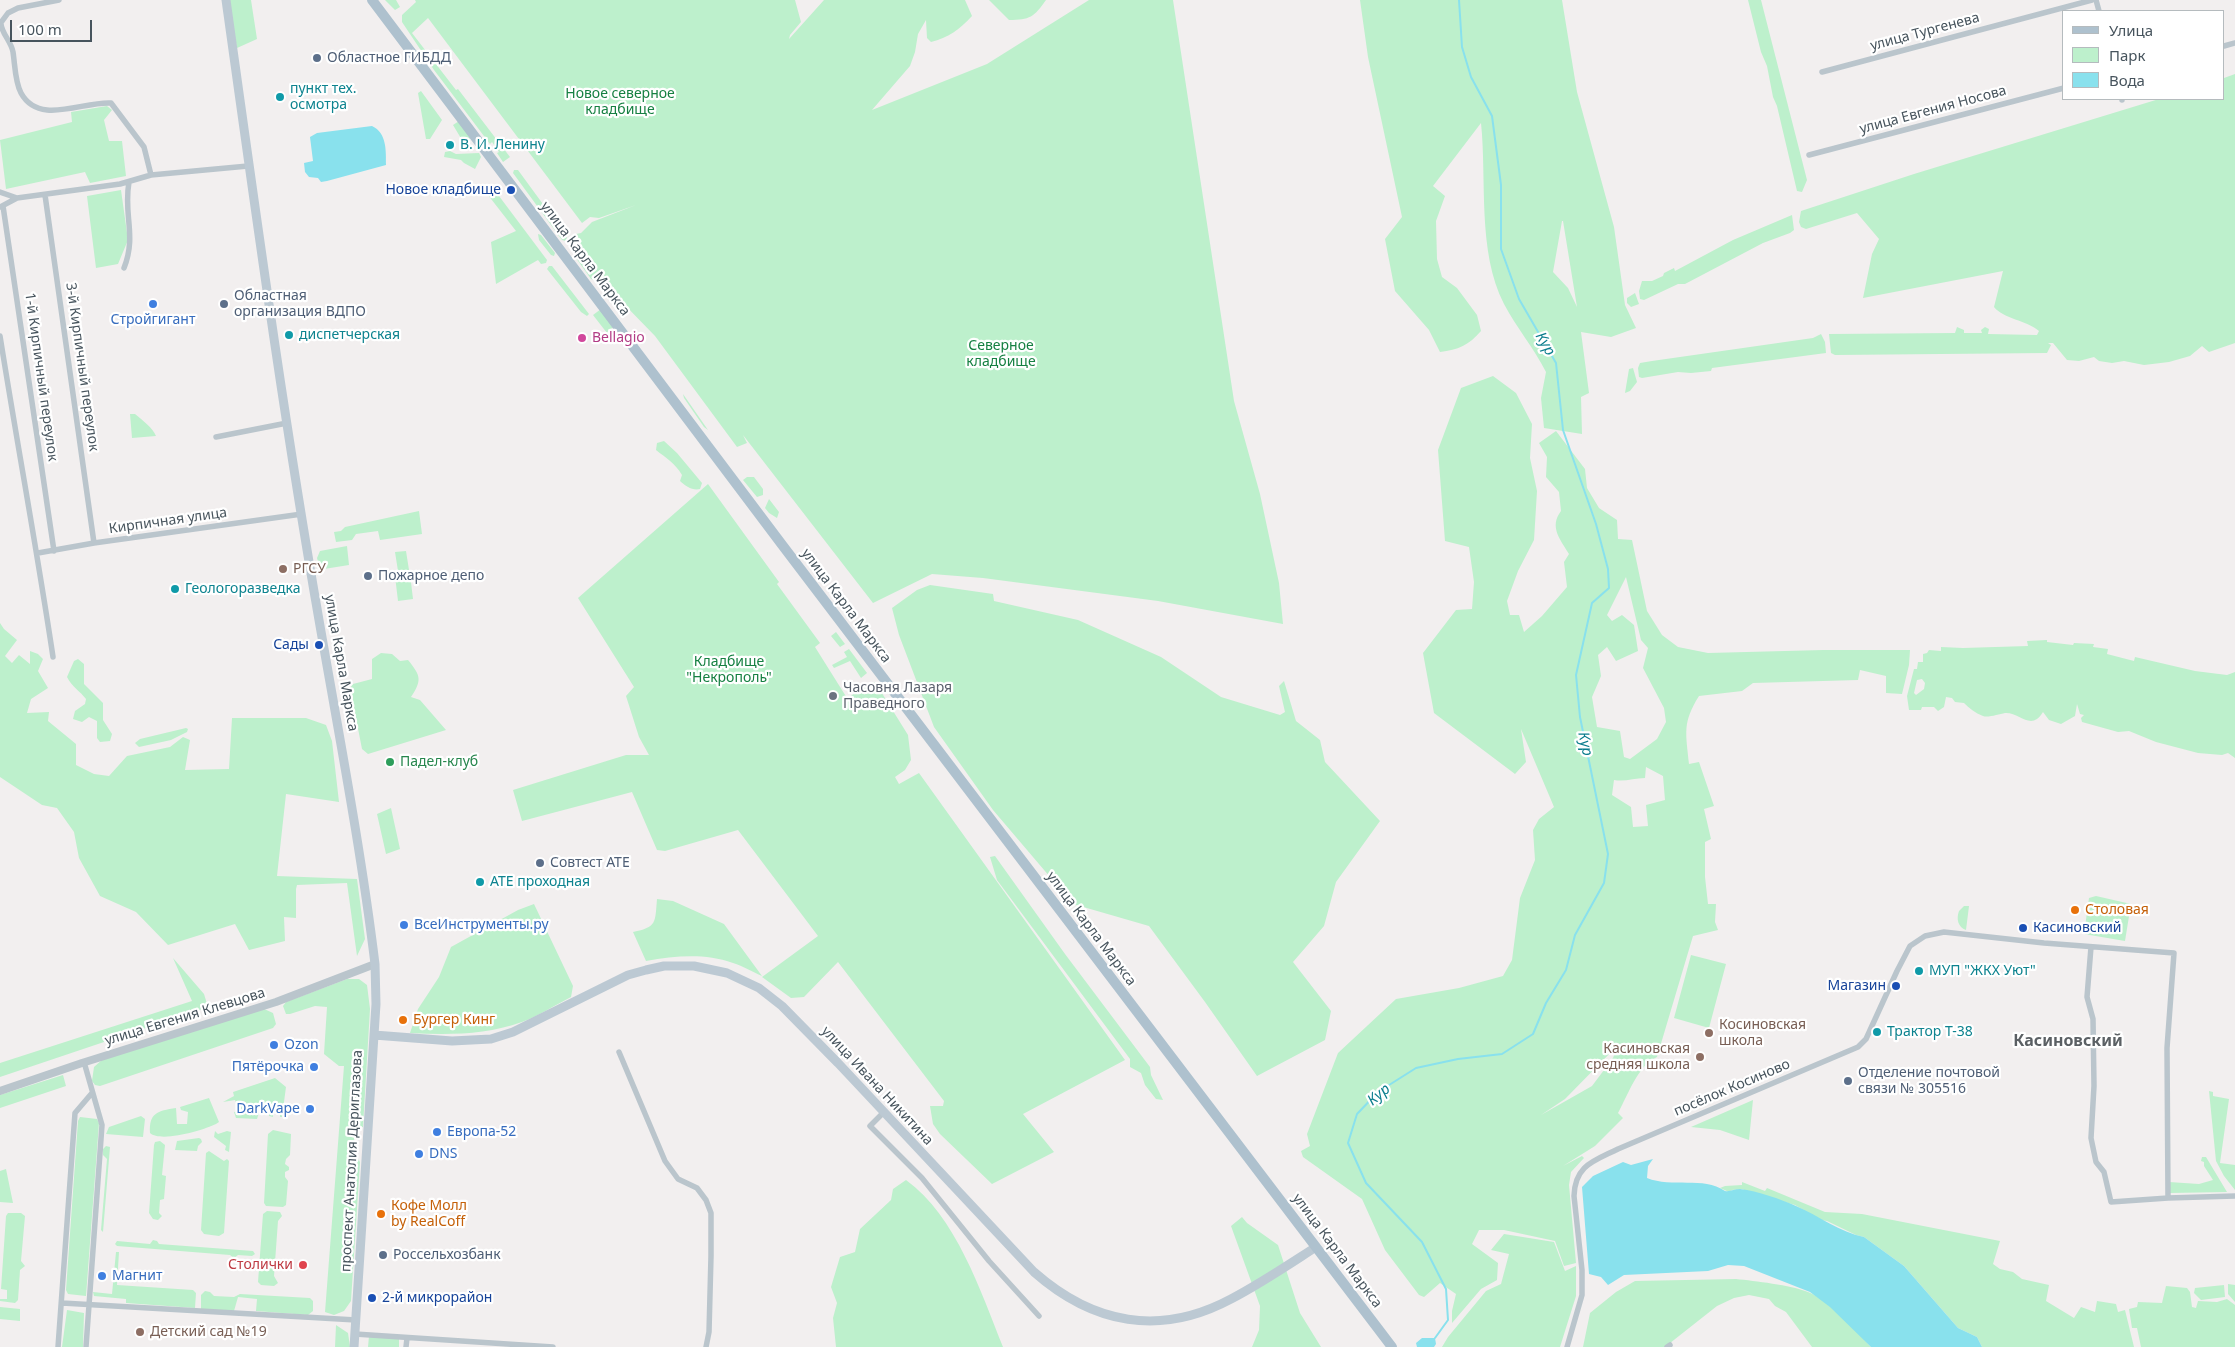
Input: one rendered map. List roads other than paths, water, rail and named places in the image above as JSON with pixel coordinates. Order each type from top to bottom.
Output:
[{"type":"main road","name":"улица Карла Маркса","points":[[226,0],[267,300],[319,620],[339,728],[375,964]]},
{"type":"main road","name":"улица Карла Маркса","points":[[372,0],[788,553],[1392,1347]]},
{"type":"main road","name":"проспект Анатолия Дериглазова","points":[[354,1347],[374,1035],[375,964]]},
{"type":"main road","name":"улица Ивана Никитина","points":[[374,1035],[452,1041],[491,1039],[534,1022],[628,975],[664,966],[712,968],[735,976],[758,988],[782,1006],[1034,1272],[1048,1285],[1077,1304],[1107,1316],[1127,1321],[1150,1322],[1170,1320],[1210,1309],[1232,1299],[1316,1247]]},
{"type":"street","points":[[59,0],[18,8],[8,13],[0,24],[12,49],[21,93],[34,107],[45,111],[111,103],[144,147],[152,175]]},
{"type":"street","name":"улица Тургенева","points":[[1822,72],[2094,0]]},
{"type":"street","name":"улица Евгения Носова","points":[[1809,155],[2062,89]]},
{"type":"street","points":[[2,206],[17,198],[128,182],[152,175],[248,166]]},
{"type":"street","points":[[124,268],[132,242],[126,198],[128,182]]},
{"type":"street","points":[[0,192],[17,198]]},
{"type":"street","name":"3-й Кирпичный переулок","points":[[45,195],[94,544]]},
{"type":"street","name":"1-й Кирпичный переулок","points":[[2,206],[54,551]]},
{"type":"street","points":[[0,336],[54,657]]},
{"type":"street","points":[[216,436],[287,423]]},
{"type":"street","name":"Кирпичная улица","points":[[38,553],[302,514]]},
{"type":"street","name":"посёлок Косиново","points":[[1566,1347],[1582,1295],[1582,1270],[1574,1185],[1578,1174],[1587,1164],[1618,1149],[1858,1047],[1866,1040],[1910,946],[1925,936],[1944,932],[2091,947],[2174,953],[2167,1048],[2168,1198]]},
{"type":"street","points":[[2091,947],[2087,997],[2092,1019],[2094,1086],[2091,1138],[2096,1162],[2104,1172],[2111,1202],[2235,1196]]},
{"type":"street","name":"улица Евгения Клевцова","points":[[0,1091],[84,1062],[276,1002],[375,964]]},
{"type":"street","points":[[619,1052],[664,1161],[678,1179],[697,1188],[706,1200],[711,1213],[712,1236],[706,1347]]},
{"type":"street","points":[[84,1062],[102,1125],[86,1347]]},
{"type":"street","points":[[58,1347],[75,1113],[92,1094]]},
{"type":"street","points":[[884,1112],[870,1126],[922,1178],[989,1261],[1038,1316]]},
{"type":"street","points":[[62,1303],[356,1320]]},
{"type":"street","points":[[355,1334],[492,1345],[553,1347]]},
{"type":"street","points":[[406,1347],[407,1338]]},
{"type":"water","points":[[372,126],[381,133],[385,143],[386,165],[321,182],[318,178],[309,177],[305,172],[304,163],[313,161],[310,137],[317,133]]},
{"type":"water","points":[[1653,1159],[1648,1166],[1647,1178],[1667,1182],[1707,1184],[1725,1191],[1740,1189],[1761,1193],[1796,1206],[1838,1228],[1864,1237],[1904,1266],[1958,1328],[1977,1337],[1982,1347],[1871,1347],[1830,1307],[1810,1292],[1744,1266],[1728,1265],[1708,1271],[1624,1275],[1608,1285],[1601,1277],[1589,1274],[1582,1187],[1593,1176],[1623,1162],[1631,1165]]},
{"type":"water","points":[[1422,1338],[1435,1338],[1436,1344],[1434,1347],[1417,1347],[1416,1343]]},
{"type":"waterway","name":"Кур","points":[[1435,1338],[1448,1320],[1446,1289],[1422,1242],[1366,1183],[1348,1143],[1357,1114],[1378,1092],[1416,1068],[1458,1059],[1502,1054],[1533,1034],[1546,1003],[1566,970],[1575,935],[1604,883],[1608,854],[1580,717],[1576,675],[1592,603],[1609,588],[1608,569],[1596,524],[1563,430],[1556,363],[1519,299],[1501,249],[1501,185],[1492,116],[1471,77],[1462,47],[1459,0]]},
{"type":"place","name":"Областное ГИБДД","points":[[317,58]]},
{"type":"place","name":"пункт тех. осмотра","points":[[280,97]]},
{"type":"place","name":"В. И. Ленину","points":[[450,145]]},
{"type":"place","name":"Новое кладбище","points":[[511,190]]},
{"type":"place","name":"Стройгигант","points":[[153,304]]},
{"type":"place","name":"Областная организация ВДПО","points":[[224,304]]},
{"type":"place","name":"диспетчерская","points":[[289,335]]},
{"type":"place","name":"Bellagio","points":[[582,338]]},
{"type":"place","name":"РГСУ","points":[[283,569]]},
{"type":"place","name":"Пожарное депо","points":[[368,576]]},
{"type":"place","name":"Геологоразведка","points":[[175,589]]},
{"type":"place","name":"Сады","points":[[319,645]]},
{"type":"place","name":"Часовня Лазаря Праведного","points":[[833,696]]},
{"type":"place","name":"Падел-клуб","points":[[390,762]]},
{"type":"place","name":"Совтест АТЕ","points":[[540,863]]},
{"type":"place","name":"АТЕ проходная","points":[[480,882]]},
{"type":"place","name":"Столовая","points":[[2075,910]]},
{"type":"place","name":"ВсеИнструменты.ру","points":[[404,925]]},
{"type":"place","name":"Касиновский","points":[[2023,928]]},
{"type":"place","name":"МУП \"ЖКХ Уют\"","points":[[1919,971]]},
{"type":"place","name":"Магазин","points":[[1896,986]]},
{"type":"place","name":"Бургер Кинг","points":[[403,1020]]},
{"type":"place","name":"Трактор Т-38","points":[[1877,1032]]},
{"type":"place","name":"Косиновская школа","points":[[1709,1033]]},
{"type":"place","name":"Ozon","points":[[274,1045]]},
{"type":"place","name":"Касиновская средняя школа","points":[[1700,1057]]},
{"type":"place","name":"Пятёрочка","points":[[314,1067]]},
{"type":"place","name":"Отделение почтовой связи № 305516","points":[[1848,1081]]},
{"type":"place","name":"DarkVape","points":[[310,1109]]},
{"type":"place","name":"Европа-52","points":[[437,1132]]},
{"type":"place","name":"DNS","points":[[419,1154]]},
{"type":"place","name":"Кофе Молл by RealCoff","points":[[381,1214]]},
{"type":"place","name":"Россельхозбанк","points":[[383,1255]]},
{"type":"place","name":"Столички","points":[[303,1265]]},
{"type":"place","name":"Магнит","points":[[102,1276]]},
{"type":"place","name":"2-й микрорайон","points":[[372,1298]]},
{"type":"place","name":"Детский сад №19","points":[[140,1332]]},
{"type":"district","name":"Касиновский","points":[[2068,1041]]},
{"type":"park label","name":"Новое северное кладбище","points":[[620,102]]},
{"type":"park label","name":"Северное кладбище","points":[[1001,354]]},
{"type":"park label","name":"Кладбище \"Некрополь\"","points":[[729,670]]}]
